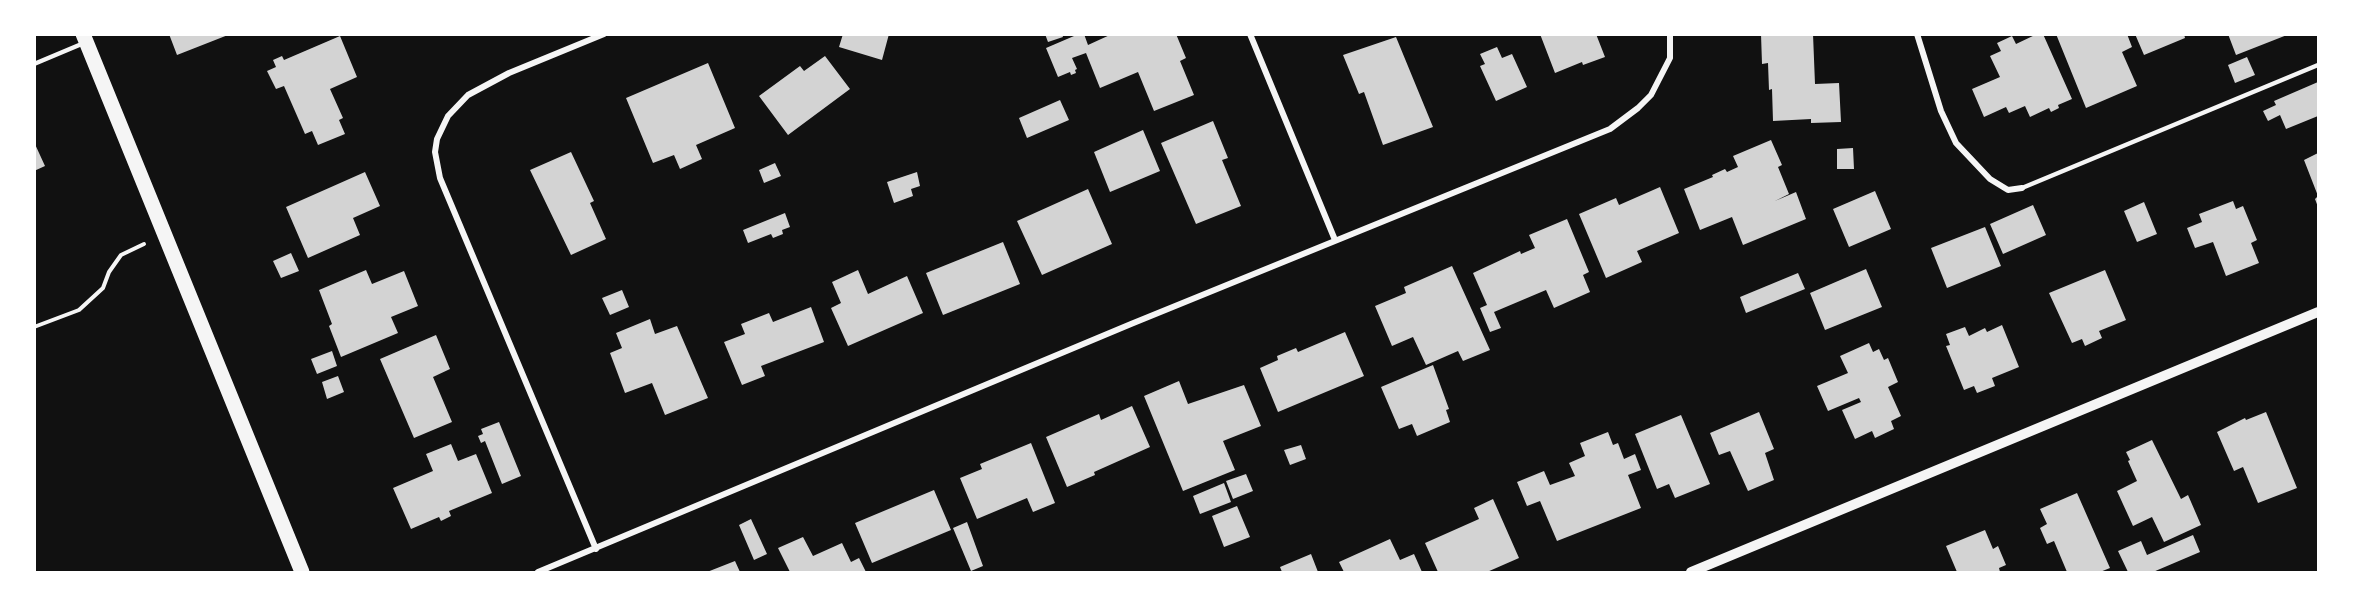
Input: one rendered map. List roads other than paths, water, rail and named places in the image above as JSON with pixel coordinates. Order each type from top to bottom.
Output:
[{"type":"main road","points":[[84,38],[302,573]]},
{"type":"street","points":[[596,549],[440,178],[435,152],[437,139],[448,116],[468,95],[509,74],[604,34]]},
{"type":"street","points":[[1250,34],[1335,240]]},
{"type":"street","points":[[538,573],[1335,240],[1610,129],[1651,95],[1670,58],[1670,34]]},
{"type":"street","points":[[1917,34],[1941,111],[1956,143],[1990,179],[2008,189],[2022,188]]},
{"type":"street","points":[[1690,573],[2319,312]]},
{"type":"lane","points":[[34,64],[84,38]]},
{"type":"lane","points":[[2022,188],[2319,65]]}]
